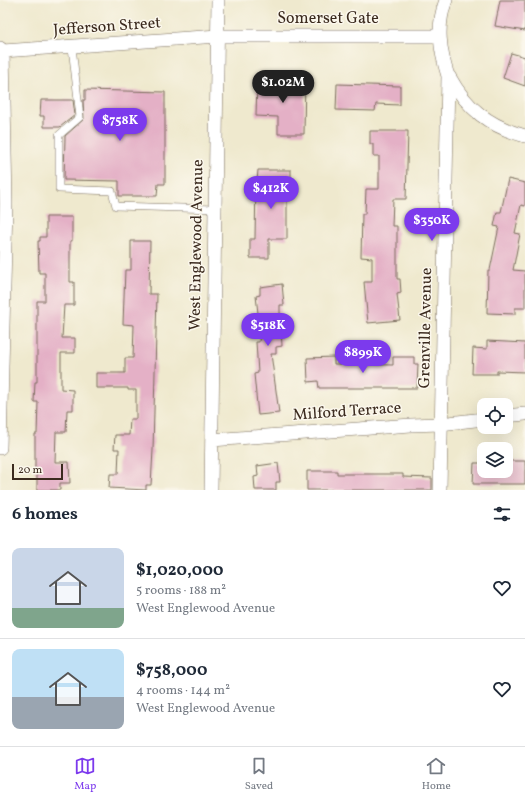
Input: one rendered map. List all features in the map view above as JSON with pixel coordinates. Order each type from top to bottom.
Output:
[{"type":"street","name":"West Englewood Avenue","points":[[211,490],[218,0]]},
{"type":"street","name":"Grenville Avenue","points":[[440,490],[440,424],[448,76],[442,56],[439,36],[443,8],[446,0]]},
{"type":"street","name":"Somerset Gate","points":[[218,36],[439,36]]},
{"type":"street","name":"Jefferson Street","points":[[1,50],[72,47],[218,36]]},
{"type":"street","points":[[0,448],[6,204],[1,50]]},
{"type":"street","points":[[448,76],[458,93],[470,107],[487,120],[514,133],[525,136]]},
{"type":"street","points":[[513,415],[525,414]]},
{"type":"street","name":"Milford Terrace","points":[[212,440],[404,425],[440,424],[477,420]]},
{"type":"lane","points":[[72,47],[80,117],[59,135],[59,189],[112,191],[116,206],[215,209]]},
{"type":"building","points":[[500,0],[525,0],[525,31],[495,26]]},
{"type":"building","points":[[511,53],[525,57],[525,86],[503,78]]},
{"type":"building","points":[[291,77],[305,77],[304,134],[278,134],[278,117],[256,116],[257,81],[290,80]]},
{"type":"building","points":[[337,84],[400,86],[400,105],[376,104],[375,111],[336,110]]},
{"type":"building","points":[[85,90],[165,92],[165,184],[158,184],[157,196],[119,196],[119,181],[64,180],[65,136],[84,119],[83,100],[85,100]]},
{"type":"building","points":[[41,100],[73,100],[75,115],[60,127],[44,127],[44,116],[40,116]]},
{"type":"building","points":[[370,131],[408,131],[406,199],[393,199],[392,226],[397,226],[397,279],[400,279],[401,293],[397,294],[400,320],[368,323],[364,282],[372,282],[372,258],[361,257],[362,214],[365,214],[366,189],[379,189],[379,156],[373,156],[373,144],[370,144]]},
{"type":"building","points":[[258,170],[291,170],[291,200],[287,199],[287,239],[269,239],[269,258],[250,258],[250,239],[255,239],[256,181]]},
{"type":"building","points":[[508,179],[525,183],[525,206],[521,205],[515,233],[520,234],[513,270],[525,271],[525,308],[515,308],[515,314],[487,313],[488,270],[490,270],[499,227],[494,226],[497,212],[501,212]]},
{"type":"building","points":[[46,217],[72,217],[72,241],[70,241],[70,282],[74,282],[74,305],[64,305],[62,338],[75,338],[75,353],[61,353],[61,389],[73,390],[73,410],[67,410],[66,432],[56,432],[55,462],[69,462],[70,483],[60,483],[60,490],[37,490],[37,474],[35,474],[35,434],[37,434],[38,402],[34,402],[35,382],[37,382],[37,301],[45,301],[45,273],[39,273],[38,241],[40,241],[40,237],[46,237]]},
{"type":"building","points":[[131,241],[150,241],[149,294],[157,294],[153,450],[151,485],[146,485],[146,490],[109,488],[110,474],[118,474],[119,449],[114,449],[115,435],[129,435],[130,419],[136,419],[136,390],[128,390],[128,388],[96,388],[96,373],[125,373],[125,358],[133,358],[134,325],[123,324],[125,270],[131,270]]},
{"type":"building","points":[[282,284],[284,305],[280,305],[280,311],[282,346],[276,347],[276,354],[271,354],[279,413],[258,415],[254,374],[258,373],[256,342],[259,342],[260,330],[256,296],[260,295],[260,287]]},
{"type":"building","points":[[487,341],[525,343],[525,372],[497,371],[497,374],[472,374],[473,348],[487,349]]},
{"type":"building","points":[[334,357],[334,364],[393,365],[393,357],[414,357],[414,364],[418,364],[417,388],[319,388],[318,381],[308,382],[307,358]]},
{"type":"building","points":[[513,461],[525,461],[525,484],[473,484],[474,463],[477,463],[477,478],[513,478]]},
{"type":"building","points":[[278,463],[280,482],[276,482],[276,490],[255,490],[254,477],[258,476],[257,466]]},
{"type":"building","points":[[307,471],[337,471],[337,474],[403,474],[403,477],[432,478],[432,490],[307,490]]}]
